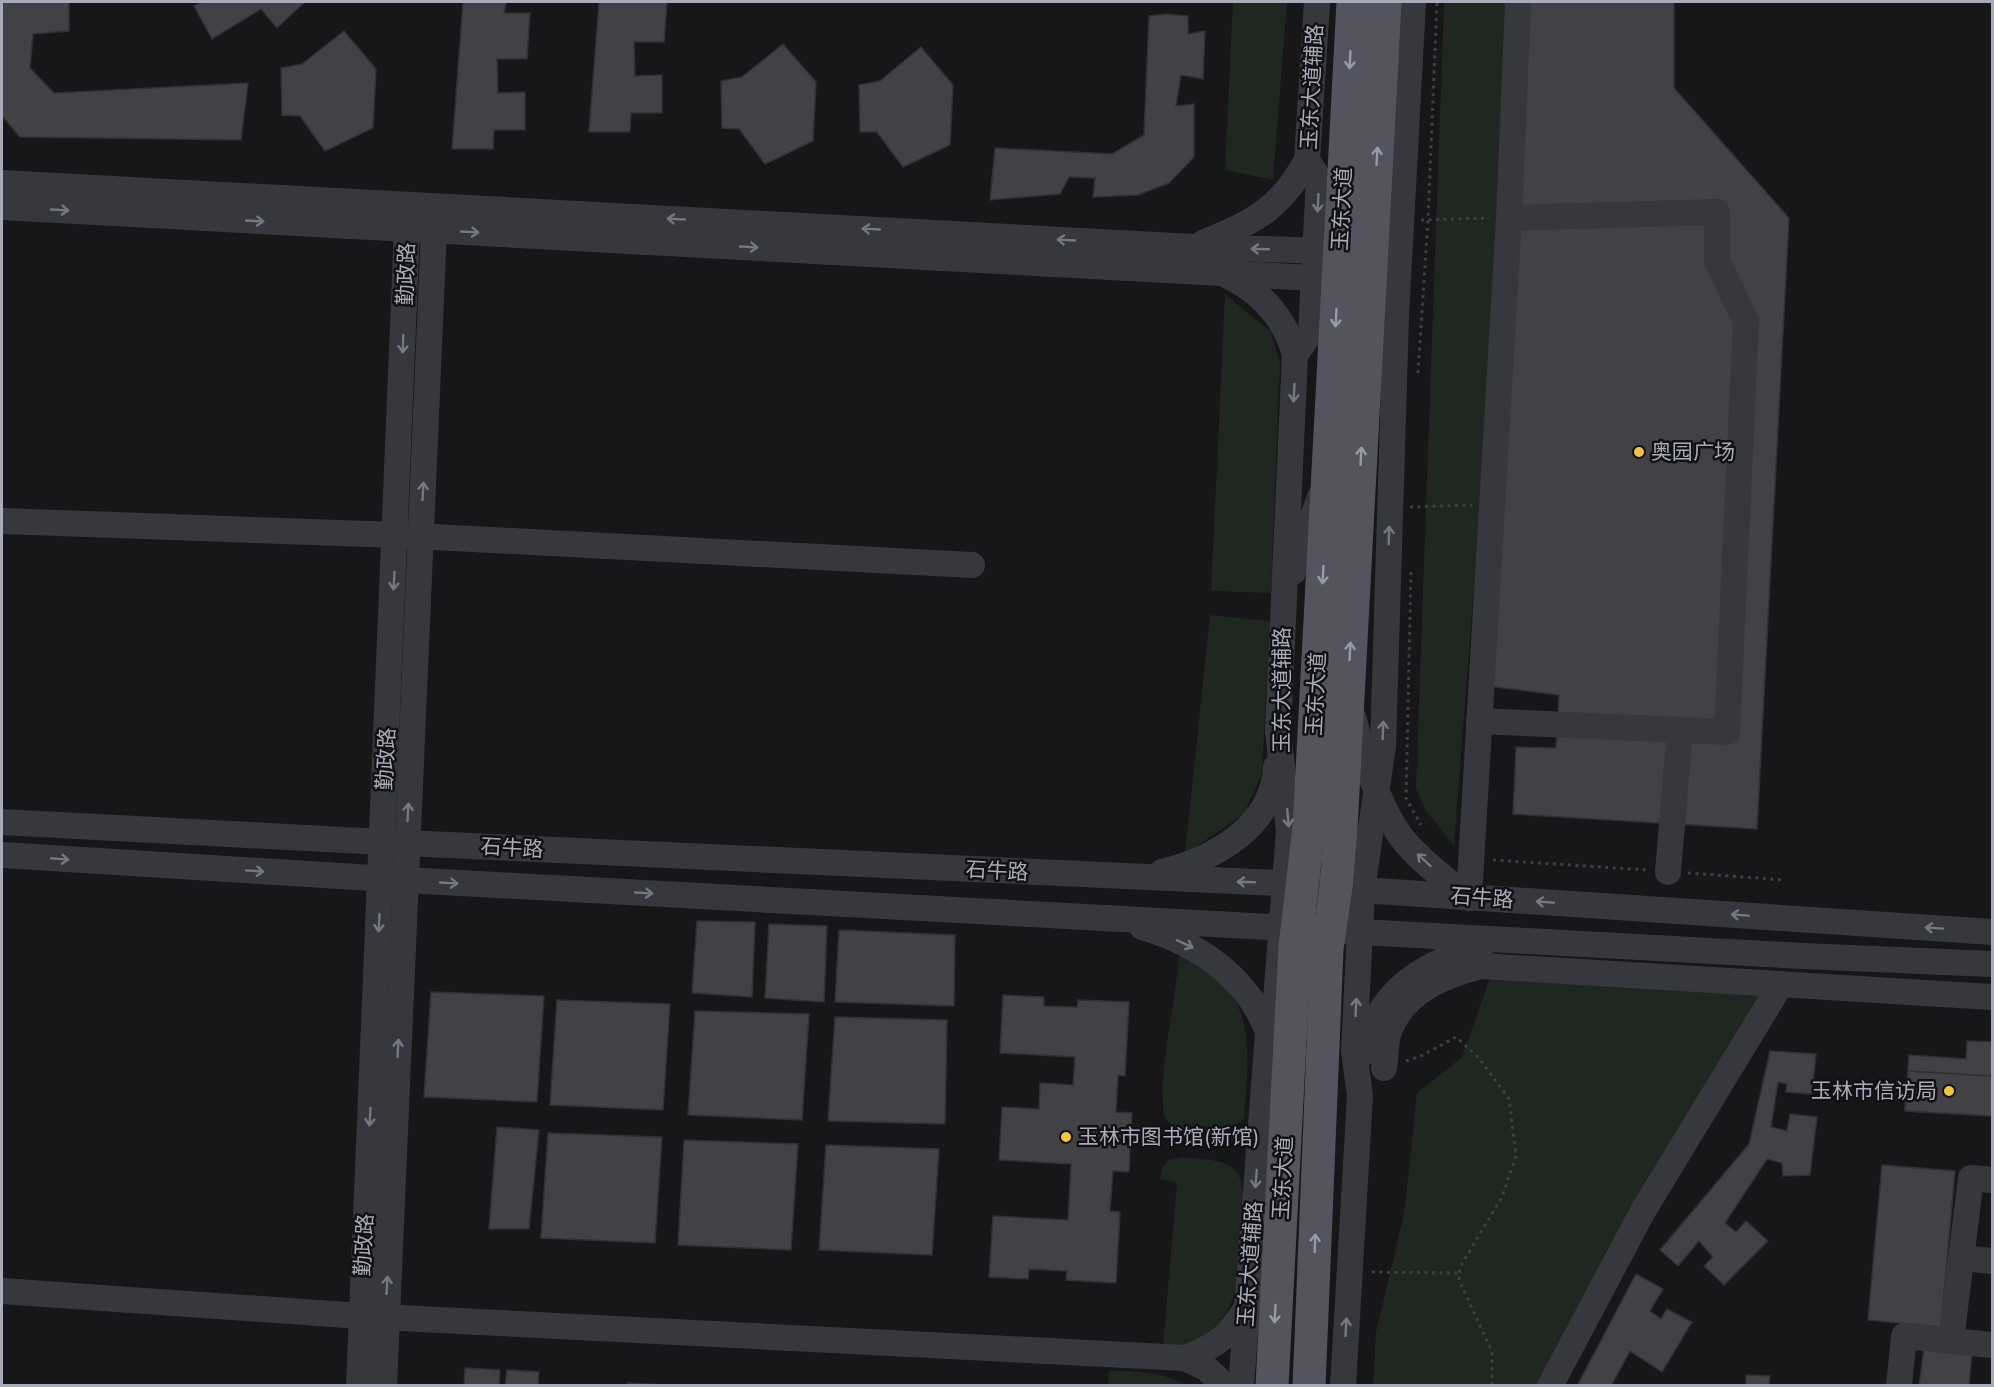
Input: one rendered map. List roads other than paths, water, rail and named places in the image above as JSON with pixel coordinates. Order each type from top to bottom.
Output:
[{"type":"main road","name":"玉东大道","points":[[1309,1376],[1326,959],[1345,930],[1349,889],[1332,694],[1327,265],[1353,2]]},
{"type":"main road","name":"玉东大道","points":[[1272,1386],[1286,1116],[1289,927],[1293,884],[1309,827],[1332,694],[1385,2]]},
{"type":"street","name":"玉东大道辅路","points":[[1293,884],[1278,731],[1295,356],[1311,332],[1327,265],[1319,179],[1307,160],[1317,2]]},
{"type":"street","points":[[1349,889],[1377,786],[1383,746],[1403,511],[1401,221],[1413,2]]},
{"type":"street","points":[[1469,897],[1509,218],[1518,2]]},
{"type":"street","points":[[1193,247],[1245,225],[1273,207],[1294,185],[1307,160]]},
{"type":"street","points":[[2,183],[1193,247],[1327,265]]},
{"type":"street","name":"勤政路","points":[[408,536],[407,229],[421,205]]},
{"type":"street","name":"勤政路","points":[[359,1386],[373,1316],[408,536],[434,230],[421,205]]},
{"type":"street","points":[[2,207],[1220,273],[1327,265]]},
{"type":"street","points":[[1479,721],[1727,732],[1746,321],[1717,261],[1717,212],[1509,218]]},
{"type":"street","points":[[1220,273],[1246,285],[1265,302],[1288,330],[1295,356]]},
{"type":"street","points":[[1139,878],[1214,855],[1232,842],[1264,808],[1275,778],[1290,581],[1328,471]]},
{"type":"street","points":[[2,521],[408,536],[972,565]]},
{"type":"street","points":[[1332,694],[1363,753],[1389,819],[1407,844],[1469,897]]},
{"type":"street","points":[[1668,872],[1680,730]]},
{"type":"street","name":"石牛路","points":[[2,822],[395,843],[1293,884],[1992,932]]},
{"type":"street","name":"石牛路","points":[[2,855],[393,879],[1992,964]]},
{"type":"street","points":[[1110,917],[1165,935],[1192,947],[1217,963],[1252,1001],[1268,1033],[1286,1116]]},
{"type":"street","name":"玉东大道辅路","points":[[1241,1386],[1268,1033],[1289,927]]},
{"type":"street","points":[[1343,1386],[1359,1096],[1345,930]]},
{"type":"street","points":[[1309,1376],[1347,1240],[1359,1096],[1368,1045],[1376,1018],[1391,994],[1410,979],[1449,956],[1497,939]]},
{"type":"street","points":[[1384,1068],[1388,1035],[1402,1008],[1420,990],[1446,976],[1482,966],[1992,997]]},
{"type":"street","points":[[1550,1386],[1643,1211],[1781,984]]},
{"type":"street","points":[[1951,1340],[1971,1178],[1992,1180]]},
{"type":"street","points":[[1185,1358],[1215,1346],[1237,1324],[1279,1246]]},
{"type":"street","points":[[1961,1258],[1992,1261]]},
{"type":"street","points":[[2,1291],[373,1316],[1185,1358],[1206,1368],[1225,1386]]},
{"type":"street","name":"勤政路","points":[[373,1316],[384,1386]]},
{"type":"street","points":[[1899,1386],[1904,1336],[1992,1345]]},
{"type":"place","name":"奥园广场","points":[[1639,452]]},
{"type":"place","name":"玉林市信访局","points":[[1949,1091]]},
{"type":"place","name":"玉林市图书馆(新馆)","points":[[1066,1137]]}]
